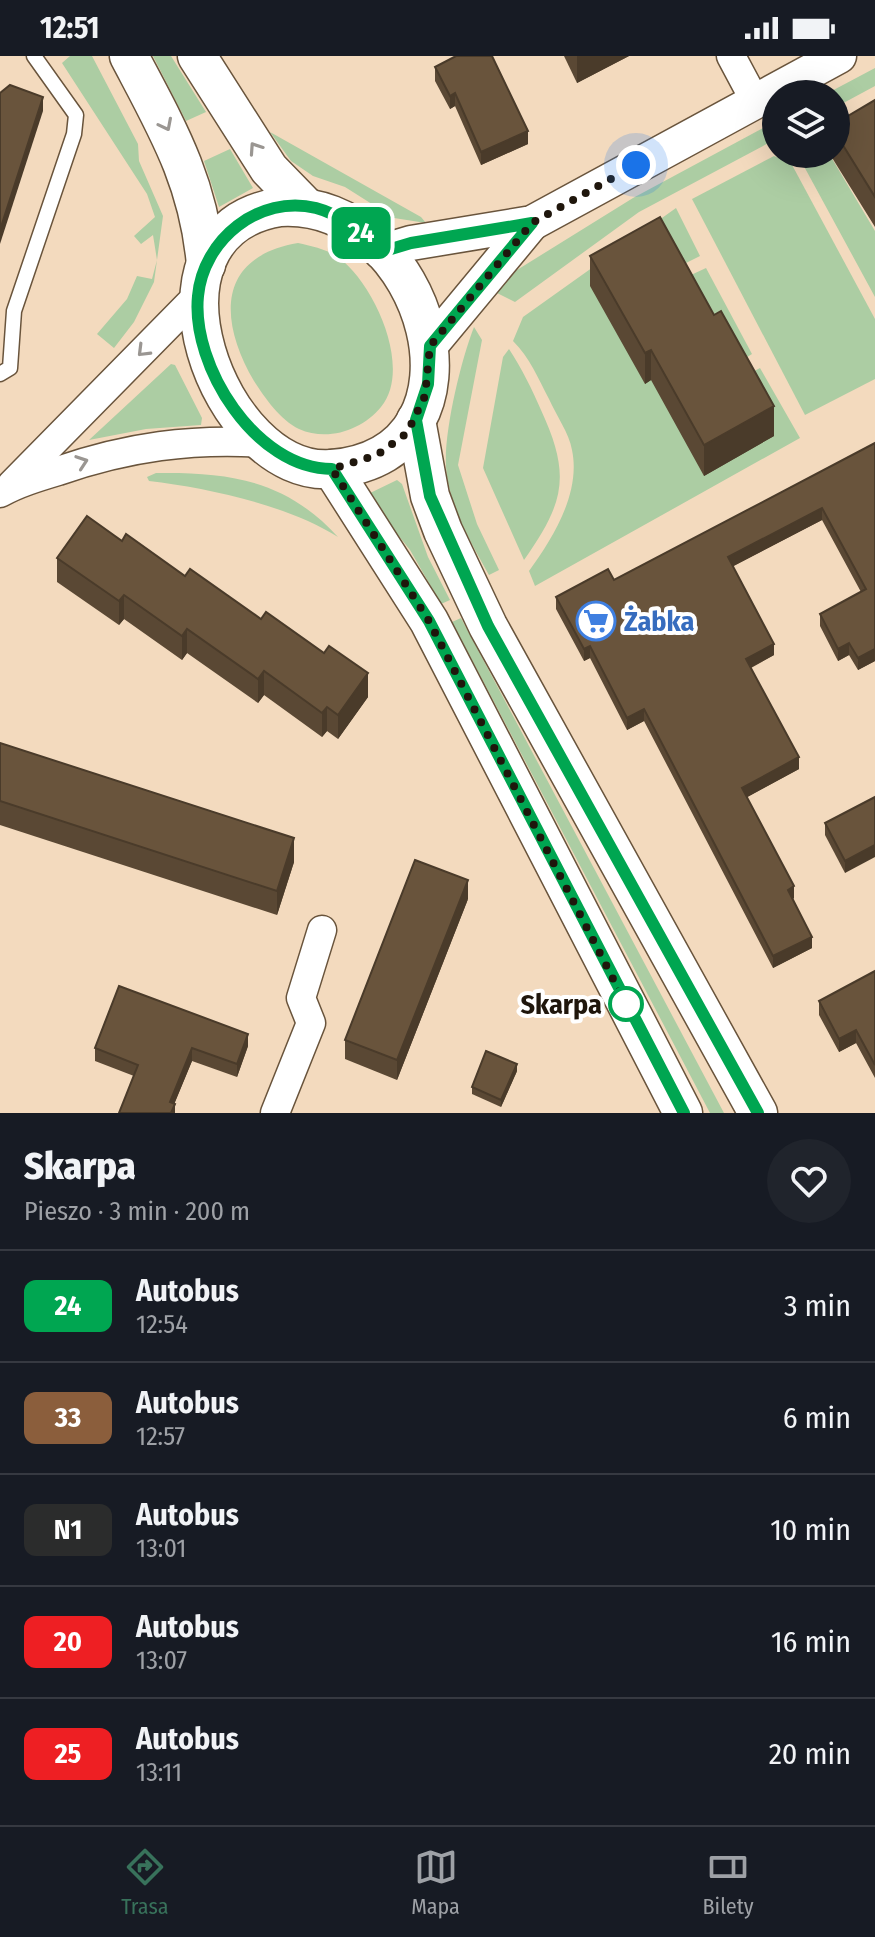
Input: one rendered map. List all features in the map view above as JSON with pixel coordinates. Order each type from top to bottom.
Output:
[{"type":"main road","points":[[129,56],[181,157],[202,219],[199,322],[212,368],[240,417],[265,443],[305,466],[332,469],[363,461],[390,448],[416,420],[428,384],[430,346],[418,303],[381,252],[346,221],[306,207],[273,208],[245,220],[227,235],[202,280]]},
{"type":"main road","points":[[197,56],[269,169],[306,207]]},
{"type":"main road","points":[[416,420],[430,496],[488,626],[758,1113]]},
{"type":"main road","points":[[332,469],[429,621],[683,1113]]},
{"type":"street","points":[[731,56],[755,101]]},
{"type":"street","points":[[381,252],[411,243],[532,223],[839,56]]},
{"type":"street","points":[[430,346],[532,223]]},
{"type":"street","points":[[4,491],[202,280]]},
{"type":"street","points":[[4,491],[98,457],[162,443],[220,440],[265,443]]},
{"type":"street","points":[[275,1113],[311,1023],[301,998],[322,930]]},
{"type":"lane","points":[[0,374],[10,368],[14,311],[74,134],[76,115],[34,56]]},
{"type":"green space","points":[[70,56],[92,56],[138,144],[139,161],[163,216],[157,260],[153,235],[141,244],[134,236],[155,217],[147,194],[62,63]]},
{"type":"green space","points":[[153,56],[171,56],[206,112],[186,121]]},
{"type":"green space","points":[[875,68],[875,86],[850,99],[850,81]]},
{"type":"green space","points":[[762,129],[762,146],[639,212],[515,302],[497,293],[517,270],[633,198]]},
{"type":"green space","points":[[270,132],[421,217],[426,223],[394,218],[345,187],[313,176],[291,161]]},
{"type":"green space","points":[[230,149],[253,188],[219,207],[204,161]]},
{"type":"green space","points":[[762,162],[762,168],[794,168],[875,319],[875,379],[805,415],[692,199]]},
{"type":"green space","points":[[805,168],[838,168],[875,231],[875,297]]},
{"type":"green space","points":[[676,208],[700,256],[672,270],[651,380],[741,378],[760,368],[800,438],[535,586],[529,571],[563,514],[574,466],[565,431],[533,368],[513,341],[523,317]]},
{"type":"green space","points":[[298,243],[333,254],[351,269],[376,306],[391,349],[393,371],[390,390],[381,407],[364,422],[344,432],[310,433],[279,414],[254,381],[235,336],[231,315],[232,295],[239,277],[252,262],[271,250]]},
{"type":"green space","points":[[157,260],[154,282],[134,322],[114,348],[97,334],[127,299],[137,276],[152,279]]},
{"type":"green space","points":[[706,268],[752,354],[734,365],[678,281]]},
{"type":"green space","points":[[474,327],[482,340],[458,465],[477,524],[499,570],[489,575],[456,509],[446,466],[454,396]]},
{"type":"green space","points":[[509,349],[551,433],[560,471],[555,504],[538,540],[524,560],[483,468],[503,357]]},
{"type":"green space","points":[[171,364],[175,365],[202,418],[201,425],[146,429],[89,440]]},
{"type":"green space","points":[[156,473],[208,475],[255,483],[298,503],[338,537],[271,507],[196,488],[149,481],[147,477]]},
{"type":"green space","points":[[397,480],[402,484],[428,557],[450,600],[441,604],[410,550],[366,495]]},
{"type":"green space","points":[[461,618],[724,1113],[710,1113],[452,622]]},
{"type":"building","points":[[456,56],[492,56],[528,131],[481,152],[455,93],[450,96],[435,67]]},
{"type":"building","points":[[10,85],[43,97],[0,230],[0,93]]},
{"type":"building","points":[[875,100],[875,197],[850,157],[850,115]]},
{"type":"building","points":[[660,217],[714,315],[721,311],[774,406],[704,445],[651,350],[645,353],[590,256]]},
{"type":"building","points":[[875,443],[875,649],[858,658],[849,643],[838,649],[820,614],[866,589],[822,508],[728,557],[774,644],[746,659],[799,757],[742,788],[794,886],[788,890],[812,937],[773,956],[644,709],[627,718],[590,646],[584,649],[556,597],[608,569],[614,580]]},
{"type":"building","points":[[87,516],[122,541],[126,534],[185,576],[190,569],[261,619],[266,612],[324,653],[329,646],[368,673],[338,715],[327,707],[322,713],[264,671],[258,679],[187,629],[182,636],[124,595],[119,601],[57,558]]},
{"type":"building","points":[[0,743],[294,838],[277,891],[0,801]]},
{"type":"building","points":[[875,797],[875,845],[845,861],[825,823]]},
{"type":"building","points":[[415,860],[468,880],[397,1060],[345,1040]]},
{"type":"building","points":[[875,971],[875,1065],[856,1030],[839,1039],[819,1001]]},
{"type":"building","points":[[119,986],[248,1034],[237,1064],[192,1048],[170,1102],[175,1104],[171,1113],[119,1113],[138,1065],[95,1048]]},
{"type":"building","points":[[486,1051],[517,1064],[501,1100],[472,1087]]},
{"type":"bus line","name":"24","points":[[684,1113],[412,591],[332,469],[305,466],[265,443],[240,417],[212,368],[197,307],[202,276],[212,254],[227,235],[258,213],[280,207],[317,208],[346,221],[381,252],[411,243],[532,223],[430,346],[428,384],[416,420],[430,496],[488,626],[758,1113]]},
{"type":"place","name":"Żabka","points":[[596,621]]},
{"type":"place","name":"Skarpa","points":[[626,1004]]},
{"type":"route","points":[[626,1004],[429,621],[332,469],[377,455],[407,433],[416,420],[425,396],[430,346],[532,223],[636,165]]}]
